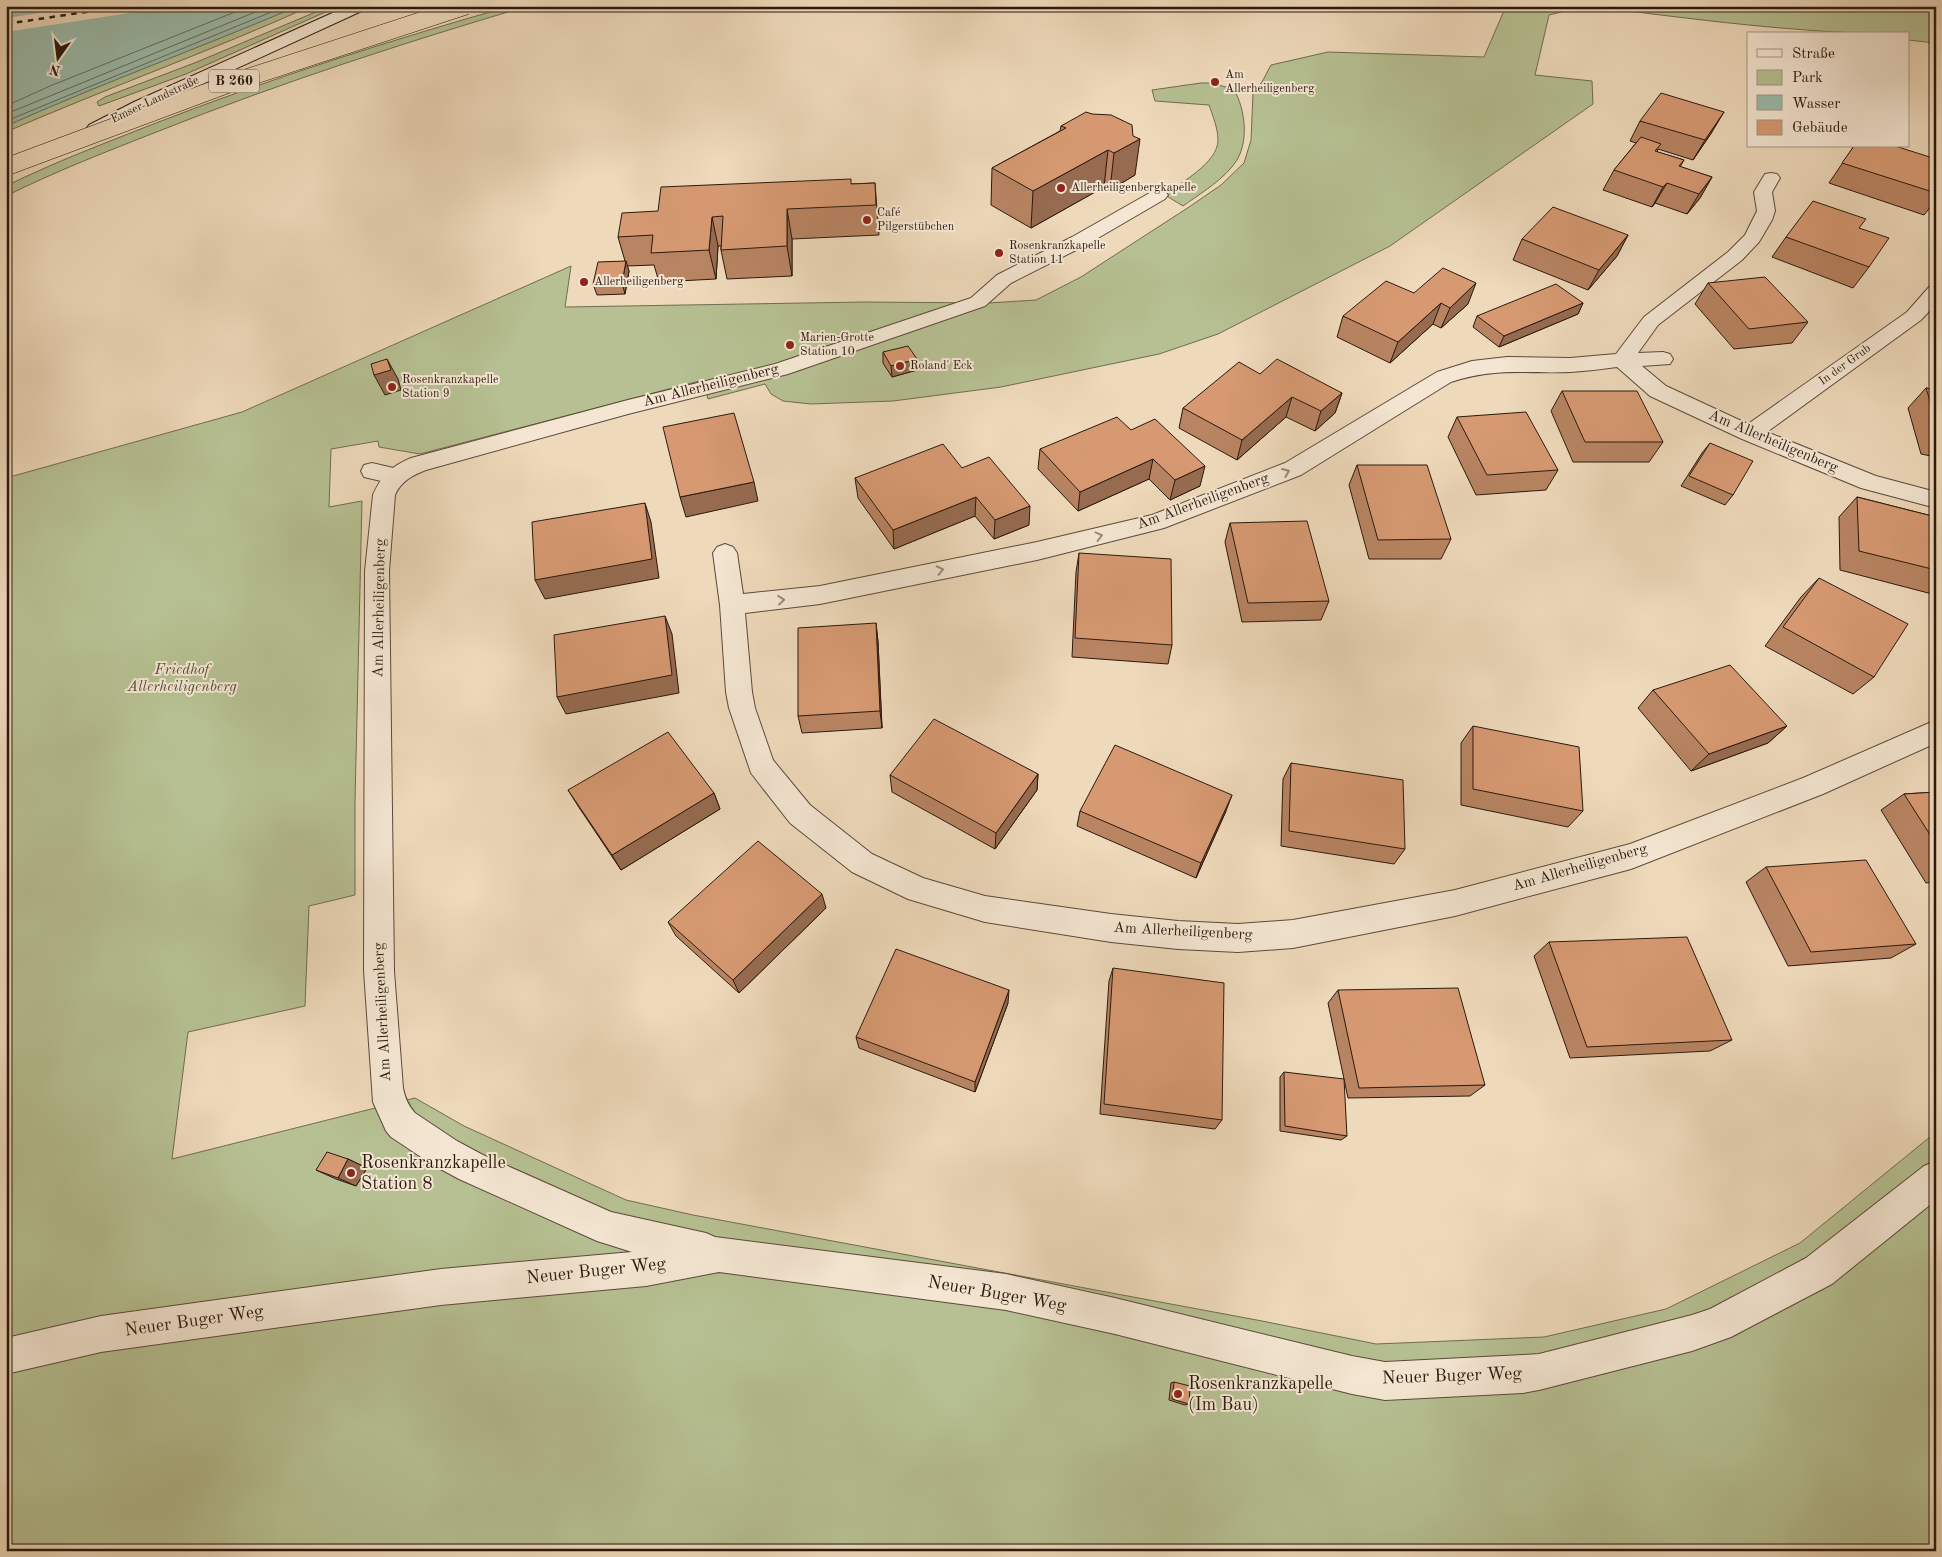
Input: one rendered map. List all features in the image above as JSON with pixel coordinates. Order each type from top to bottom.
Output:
[{"type":"main road","name":"B 260","points":[[6,168],[107,128],[260,72],[466,6]]},
{"type":"street","name":"Emser Landstraße","points":[[6,173],[140,106],[361,6]]},
{"type":"street","points":[[1622,360],[1651,321],[1735,256],[1752,238],[1766,211],[1763,192],[1771,178]]},
{"type":"street","name":"Am Allerheiligenberg","points":[[719,1254],[672,1245],[609,1229],[471,1167],[410,1130],[398,1120],[390,1102],[387,1088],[380,979],[377,571],[384,495],[388,485],[383,474],[628,407],[781,369],[978,302],[1004,279],[1079,241],[1159,195]]},
{"type":"street","name":"In der Grub","points":[[1750,434],[1914,316],[1936,291]]},
{"type":"street","name":"Am Allerheiligenberg","points":[[732,604],[820,595],[1037,551],[1156,522],[1235,493],[1293,468],[1444,377],[1458,372],[1498,364],[1570,365],[1622,360],[1663,359]]},
{"type":"street","name":"Am Allerheiligenberg","points":[[1622,360],[1658,391],[1750,434],[1869,482],[1936,500]]},
{"type":"street","name":"Am Allerheiligenberg","points":[[724,553],[732,604],[739,692],[757,757],[767,774],[800,814],[862,863],[918,890],[985,909],[1111,928],[1178,935],[1238,938],[1293,934],[1454,903],[1631,856],[1813,786],[1936,731]]},
{"type":"street","name":"Neuer Buger Weg","points":[[6,1356],[101,1334],[441,1287],[646,1268],[719,1254],[1006,1292],[1115,1316],[1352,1375],[1384,1381],[1415,1381],[1539,1372],[1692,1333],[1718,1324],[1818,1271],[1936,1178]]},
{"type":"green space","points":[[298,6],[311,6],[6,132],[6,126],[42,110]]},
{"type":"green space","points":[[339,6],[186,74],[99,106],[97,102],[105,97],[197,62],[318,11]]},
{"type":"green space","points":[[511,6],[528,6],[388,49],[250,96],[101,154],[6,196],[6,186],[24,177],[99,145],[200,106],[332,60]]},
{"type":"green space","name":"Friedhof Allerheiligenberg","points":[[1506,6],[1586,6],[1549,15],[1535,75],[1592,81],[1593,104],[1390,246],[1218,334],[1159,354],[1001,387],[893,401],[811,404],[783,401],[771,394],[765,384],[708,399],[703,380],[420,454],[379,447],[378,441],[331,449],[329,507],[362,501],[355,802],[355,895],[309,906],[305,1006],[188,1032],[172,1159],[415,1098],[464,1126],[626,1200],[693,1215],[1376,1344],[1544,1337],[1666,1309],[1800,1243],[1936,1132],[1936,1551],[6,1551],[6,478],[242,412],[571,266],[565,307],[865,302],[988,303],[1036,300],[1081,277],[1189,207],[1221,185],[1244,163],[1251,140],[1253,93],[1262,82],[1271,65],[1328,52],[1484,57]]},
{"type":"green space","points":[[1588,6],[1936,6],[1936,43],[1910,40],[1910,32],[1848,32],[1788,29]]},
{"type":"green space","points":[[1210,83],[1234,89],[1243,115],[1243,143],[1241,152],[1232,167],[1212,185],[1183,206],[1165,195],[1197,171],[1212,156],[1218,140],[1216,127],[1209,105],[1155,101],[1152,90]]},
{"type":"water","points":[[6,6],[298,6],[6,126]]},
{"type":"pier","points":[[87,6],[175,6],[6,32],[6,18]]},
{"type":"building","points":[[1661,93],[1724,112],[1705,140],[1640,121]]},
{"type":"building","points":[[1086,112],[1111,115],[1132,125],[1133,136],[1140,139],[1114,153],[1108,150],[1033,191],[992,168],[1066,128],[1061,126]]},
{"type":"building","points":[[1641,137],[1661,144],[1655,151],[1684,160],[1679,166],[1712,177],[1699,194],[1667,183],[1663,187],[1614,170]]},
{"type":"building","points":[[1853,148],[1901,148],[1936,159],[1936,193],[1842,163]]},
{"type":"building","points":[[851,179],[851,184],[875,183],[876,205],[787,209],[787,246],[721,250],[723,216],[712,217],[709,250],[651,253],[653,235],[618,237],[622,213],[658,211],[661,187]]},
{"type":"building","points":[[1813,201],[1866,219],[1859,228],[1889,238],[1869,267],[1786,237]]},
{"type":"building","points":[[1553,207],[1628,235],[1599,270],[1522,239]]},
{"type":"building","points":[[626,261],[622,283],[593,284],[598,262]]},
{"type":"building","points":[[1443,268],[1476,283],[1450,308],[1441,303],[1398,342],[1343,316],[1386,281],[1414,293]]},
{"type":"building","points":[[1765,277],[1808,322],[1749,329],[1708,283]]},
{"type":"building","points":[[1556,284],[1583,303],[1504,336],[1477,316]]},
{"type":"building","points":[[908,346],[917,359],[891,366],[883,352]]},
{"type":"building","points":[[387,359],[391,370],[374,375],[371,364]]},
{"type":"building","points":[[1277,359],[1342,393],[1321,411],[1292,397],[1242,440],[1183,408],[1239,362],[1260,374]]},
{"type":"building","points":[[1926,388],[1936,390],[1936,420]]},
{"type":"building","points":[[1562,391],[1637,391],[1663,442],[1585,442]]},
{"type":"building","points":[[1526,412],[1558,470],[1487,475],[1457,417]]},
{"type":"building","points":[[734,413],[754,482],[680,497],[663,427]]},
{"type":"building","points":[[1117,417],[1131,430],[1155,419],[1205,466],[1175,480],[1153,459],[1080,492],[1040,449]]},
{"type":"building","points":[[1710,443],[1753,461],[1733,495],[1689,476]]},
{"type":"building","points":[[943,444],[962,468],[989,457],[1030,506],[995,520],[976,497],[893,530],[855,478]]},
{"type":"building","points":[[1357,465],[1427,465],[1451,539],[1378,540]]},
{"type":"building","points":[[1857,497],[1936,517],[1936,570],[1859,551]]},
{"type":"building","points":[[645,503],[652,559],[535,580],[532,522]]},
{"type":"building","points":[[1307,521],[1329,601],[1248,603],[1230,523]]},
{"type":"building","points":[[1079,553],[1171,559],[1172,645],[1075,638]]},
{"type":"building","points":[[1819,578],[1908,624],[1874,677],[1783,627]]},
{"type":"building","points":[[665,616],[672,675],[557,697],[554,635]]},
{"type":"building","points":[[876,623],[880,711],[798,716],[798,628]]},
{"type":"building","points":[[1730,665],[1787,726],[1709,754],[1653,690]]},
{"type":"building","points":[[934,719],[1038,774],[996,833],[890,775]]},
{"type":"building","points":[[1473,726],[1579,747],[1583,811],[1473,789]]},
{"type":"building","points":[[668,732],[714,793],[612,855],[568,790]]},
{"type":"building","points":[[1115,745],[1232,795],[1201,863],[1080,811]]},
{"type":"building","points":[[1291,763],[1403,780],[1405,849],[1289,831]]},
{"type":"building","points":[[1936,792],[1936,844],[1904,794]]},
{"type":"building","points":[[758,841],[822,894],[733,980],[668,922]]},
{"type":"building","points":[[1866,860],[1916,944],[1811,952],[1766,867]]},
{"type":"building","points":[[1687,937],[1732,1040],[1587,1047],[1549,942]]},
{"type":"building","points":[[896,949],[1009,990],[975,1082],[856,1037]]},
{"type":"building","points":[[1113,968],[1224,983],[1222,1120],[1104,1104]]},
{"type":"building","points":[[1458,988],[1485,1085],[1359,1088],[1338,990]]},
{"type":"building","points":[[1284,1072],[1344,1079],[1347,1136],[1285,1126]]},
{"type":"building","points":[[327,1152],[348,1159],[338,1178],[316,1170]]},
{"type":"building","name":"Rosenkranzkapelle (Im Bau)","points":[[1174,1382],[1190,1386],[1189,1404],[1172,1399]]},
{"type":"railway","points":[[6,24],[125,6]]},
{"type":"place","name":"Am Allerheiligenberg","points":[[1215,82]]},
{"type":"place","name":"Allerheiligenbergkapelle","points":[[1061,188]]},
{"type":"place","name":"Café Pilgerstübchen","points":[[867,220]]},
{"type":"place","name":"Rosenkranzkapelle Station 11","points":[[999,253]]},
{"type":"place","name":"Allerheiligenberg","points":[[584,282]]},
{"type":"place","name":"Marien-Grotte Station 10","points":[[790,345]]},
{"type":"place","name":"Roland' Eck","points":[[900,366]]},
{"type":"place","name":"Rosenkranzkapelle Station 9","points":[[392,387]]},
{"type":"place","name":"Rosenkranzkapelle Station 8","points":[[351,1173]]},
{"type":"place","name":"Rosenkranzkapelle (Im Bau)","points":[[1178,1394]]}]
